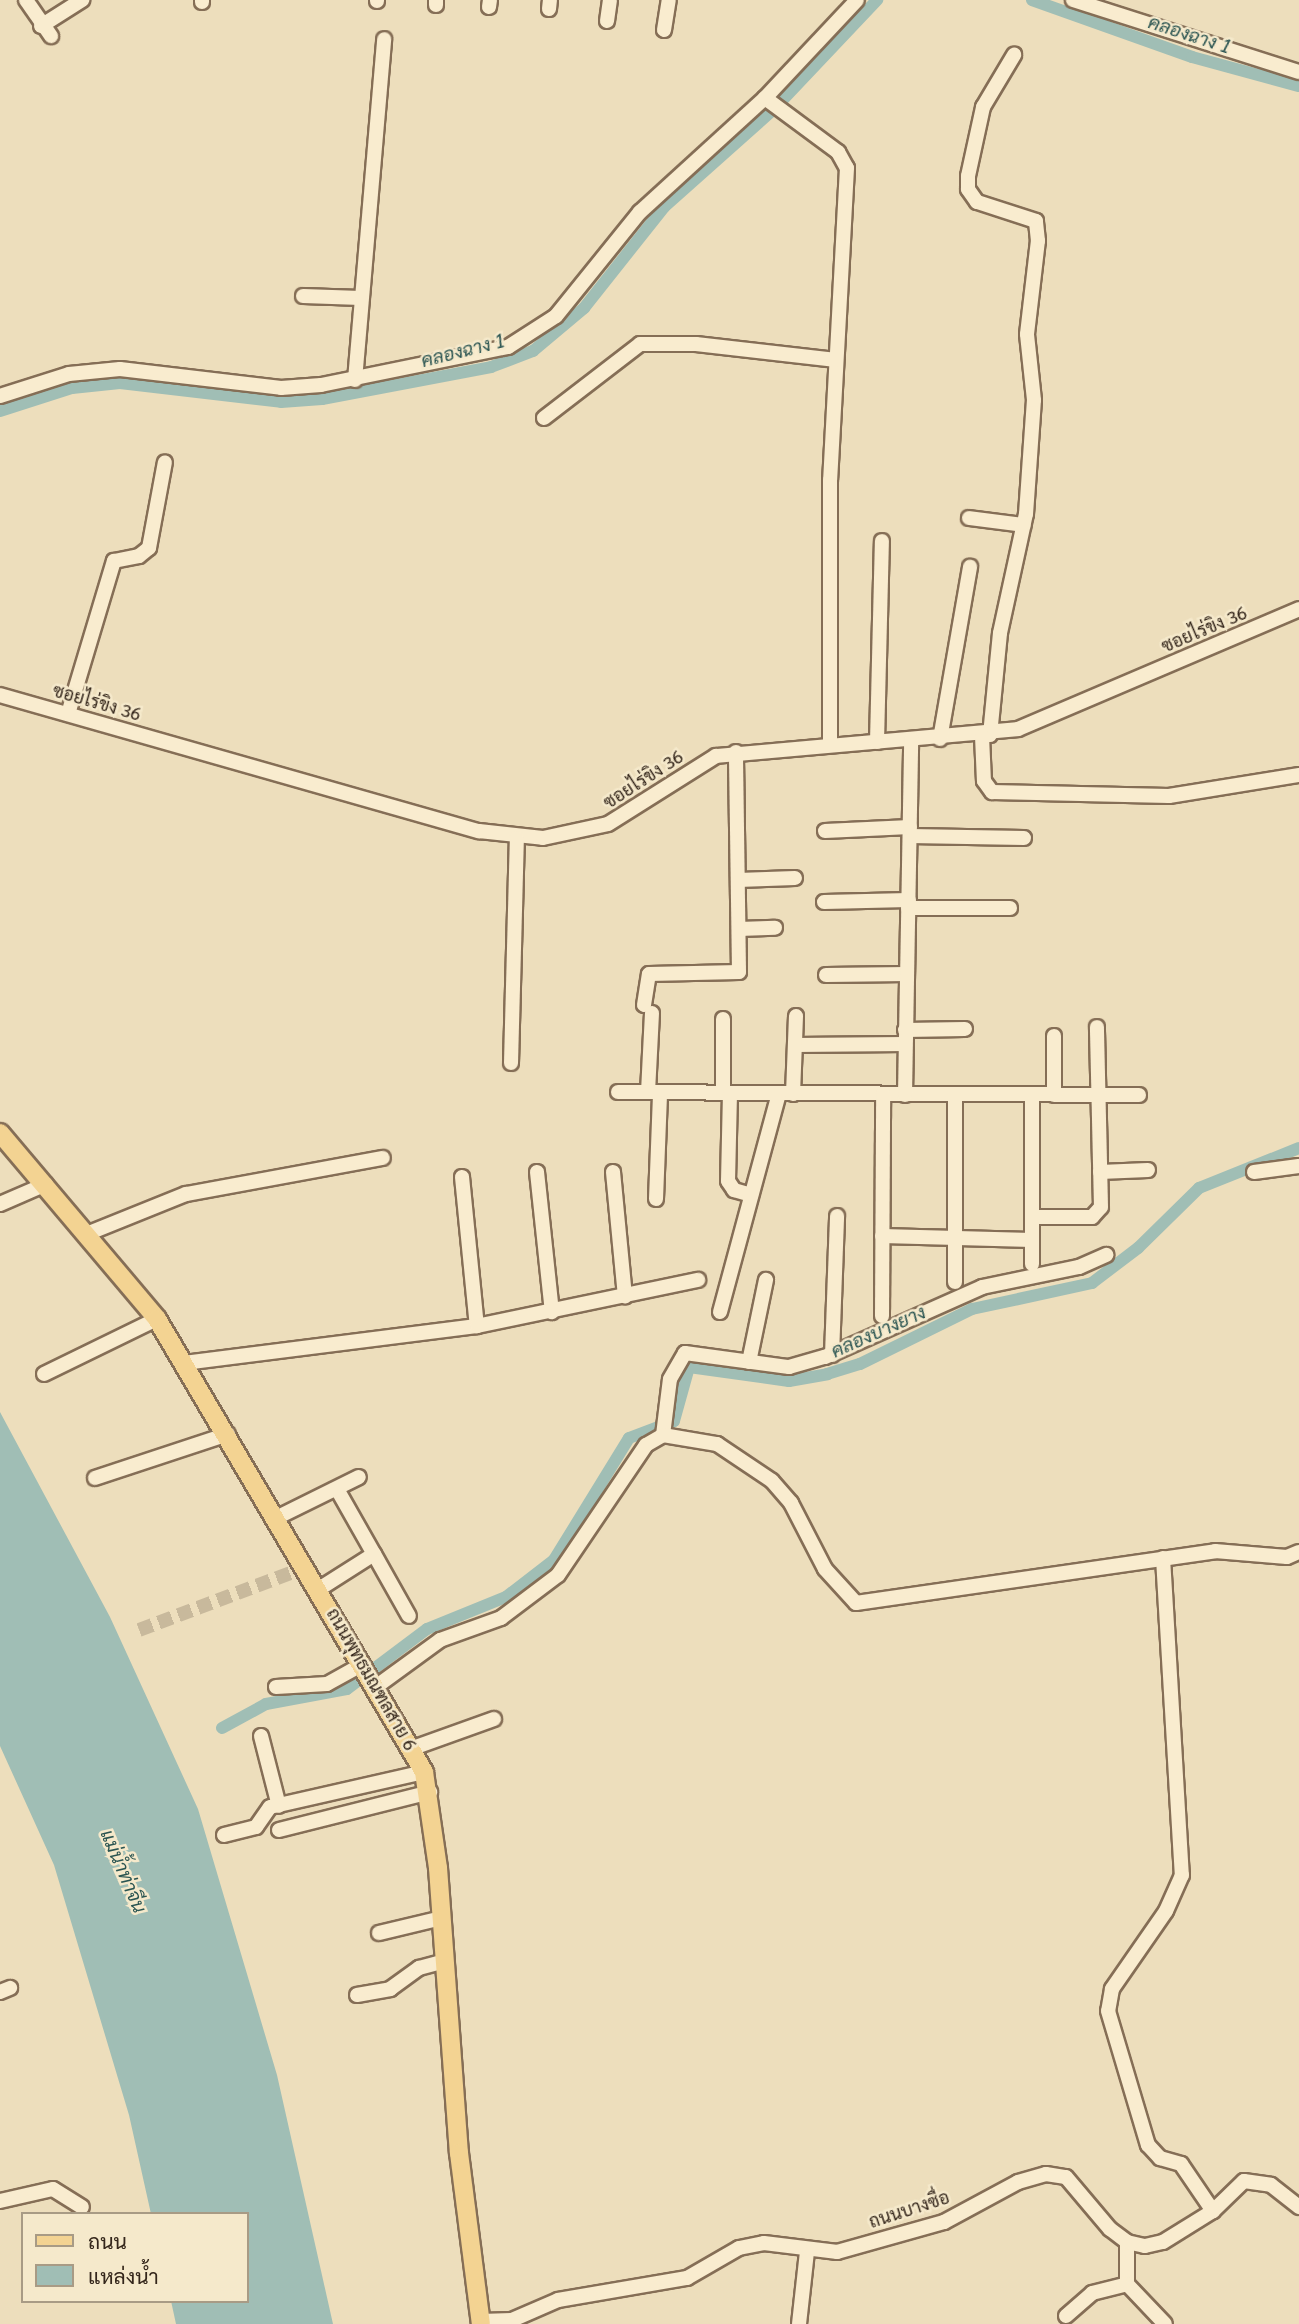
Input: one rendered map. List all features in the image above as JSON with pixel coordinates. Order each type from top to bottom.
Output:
[{"type":"main road","name":"ถนนพุทธมณฑลสาย 6","points":[[0,1133],[89,1233],[157,1319],[278,1517],[425,1772],[430,1792],[446,1961],[459,2153],[481,2323]]},
{"type":"street","points":[[26,0],[46,31],[82,0]]},
{"type":"street","points":[[607,21],[610,0]]},
{"type":"street","points":[[664,30],[669,0]]},
{"type":"street","points":[[0,396],[69,374],[120,369],[281,388],[355,380],[488,353],[541,328],[574,299],[647,204],[768,100],[857,0]]},
{"type":"street","points":[[1073,0],[1299,72]]},
{"type":"street","points":[[355,380],[384,39]]},
{"type":"street","points":[[1014,55],[983,107],[968,189],[977,202],[1036,221],[1027,334],[1034,400],[1024,525],[1000,633],[986,736],[984,781],[992,792],[1169,796],[1299,775]]},
{"type":"street","points":[[768,100],[787,117],[838,152],[847,168],[829,519],[830,745]]},
{"type":"street","points":[[303,296],[361,298]]},
{"type":"street","points":[[544,418],[640,344],[696,344],[836,360]]},
{"type":"street","points":[[68,714],[114,561],[139,556],[149,548],[165,462]]},
{"type":"street","points":[[970,518],[1024,525]]},
{"type":"street","points":[[877,742],[882,541]]},
{"type":"street","points":[[940,739],[970,567]]},
{"type":"street","name":"ซอยไร่ขิง 36","points":[[0,695],[517,838],[582,833],[608,824],[708,761],[736,752],[986,736],[1018,729],[1299,610]]},
{"type":"street","points":[[905,1095],[911,740]]},
{"type":"street","points":[[656,1199],[649,974],[739,972],[736,752]]},
{"type":"street","points":[[825,831],[1024,838]]},
{"type":"street","points":[[512,1063],[517,838]]},
{"type":"street","points":[[738,880],[795,878]]},
{"type":"street","points":[[824,902],[1010,908]]},
{"type":"street","points":[[739,929],[775,928]]},
{"type":"street","points":[[826,975],[907,974]]},
{"type":"street","points":[[720,1312],[751,1195],[786,1094],[795,1045],[796,1016]]},
{"type":"street","points":[[723,1019],[728,1181],[734,1191],[751,1195]]},
{"type":"street","points":[[1032,1217],[1098,1214],[1100,1172],[1097,1027]]},
{"type":"street","points":[[795,1045],[905,1037],[965,1029]]},
{"type":"street","points":[[1054,1037],[1054,1095]]},
{"type":"street","points":[[618,1092],[1139,1096]]},
{"type":"street","points":[[882,1315],[883,1095]]},
{"type":"street","points":[[955,1095],[955,1282]]},
{"type":"street","points":[[1032,1095],[1032,1264]]},
{"type":"street","points":[[89,1233],[186,1194],[383,1158]]},
{"type":"street","points":[[1254,1172],[1299,1166]]},
{"type":"street","points":[[1100,1172],[1148,1170]]},
{"type":"street","points":[[537,1172],[552,1312]]},
{"type":"street","points":[[613,1172],[625,1297]]},
{"type":"street","points":[[462,1177],[477,1326]]},
{"type":"street","points":[[0,1204],[46,1184]]},
{"type":"street","points":[[832,1355],[837,1216]]},
{"type":"street","points":[[882,1236],[1032,1240]]},
{"type":"street","points":[[377,1686],[440,1640],[501,1618],[558,1575],[638,1455],[663,1432],[664,1409],[674,1366],[685,1353],[789,1367],[832,1355],[982,1287],[1079,1267],[1106,1255]]},
{"type":"street","points":[[184,1363],[477,1326],[698,1280]]},
{"type":"street","points":[[749,1362],[766,1280]]},
{"type":"street","points":[[44,1374],[157,1319]]},
{"type":"street","points":[[663,1432],[717,1444],[772,1481],[791,1503],[825,1569],[856,1603],[1215,1550],[1286,1557],[1299,1552]]},
{"type":"street","points":[[95,1478],[228,1434]]},
{"type":"street","points":[[278,1517],[359,1477]]},
{"type":"street","points":[[337,1489],[409,1616]]},
{"type":"street","points":[[319,1589],[374,1553]]},
{"type":"street","points":[[1163,1558],[1182,1875],[1166,1911],[1112,1989],[1108,2011],[1148,2145],[1160,2158],[1181,2164],[1213,2211]]},
{"type":"street","points":[[276,1687],[327,1684],[363,1664]]},
{"type":"street","points":[[413,1748],[494,1719]]},
{"type":"street","points":[[261,1736],[279,1806]]},
{"type":"street","points":[[224,1835],[256,1827],[266,1810],[425,1772]]},
{"type":"street","points":[[279,1830],[430,1792]]},
{"type":"street","points":[[379,1933],[442,1918]]},
{"type":"street","points":[[357,1995],[390,1989],[419,1968],[446,1961]]},
{"type":"street","name":"ถนนบางซื่อ","points":[[481,2323],[512,2320],[558,2300],[687,2278],[739,2248],[764,2243],[807,2252],[836,2252],[918,2230],[1046,2174],[1066,2177],[1127,2246]]},
{"type":"street","points":[[1165,2324],[1128,2277],[1127,2246],[1163,2242],[1213,2211],[1244,2181],[1255,2180],[1299,2207]]},
{"type":"street","points":[[0,2202],[53,2189],[82,2207]]},
{"type":"street","points":[[799,2324],[807,2252]]},
{"type":"street","points":[[1066,2316],[1091,2293],[1128,2277]]},
{"type":"water","name":"แม่น้ำท่าจีน","points":[[0,1412],[110,1617],[198,1809],[277,2075],[333,2324],[176,2324],[171,2303],[248,2303],[248,2212],[151,2212],[129,2115],[54,1865],[0,1746]]},
{"type":"waterway","name":"คลองฉาง 1","points":[[0,411],[72,388],[120,383],[281,402],[322,399],[491,367],[533,351],[584,308],[664,207],[775,108],[877,0]]},
{"type":"waterway","name":"คลองฉาง 1","points":[[1032,0],[1192,57],[1299,86]]},
{"type":"waterway","name":"คลองบางยาง","points":[[222,1728],[266,1704],[347,1689],[427,1629],[506,1597],[554,1560],[629,1438],[674,1421],[689,1367],[789,1381],[827,1374],[860,1364],[972,1309],[1092,1283],[1138,1248],[1199,1188],[1299,1148]]},
{"type":"tunnel","points":[[139,1630],[307,1567]]}]
